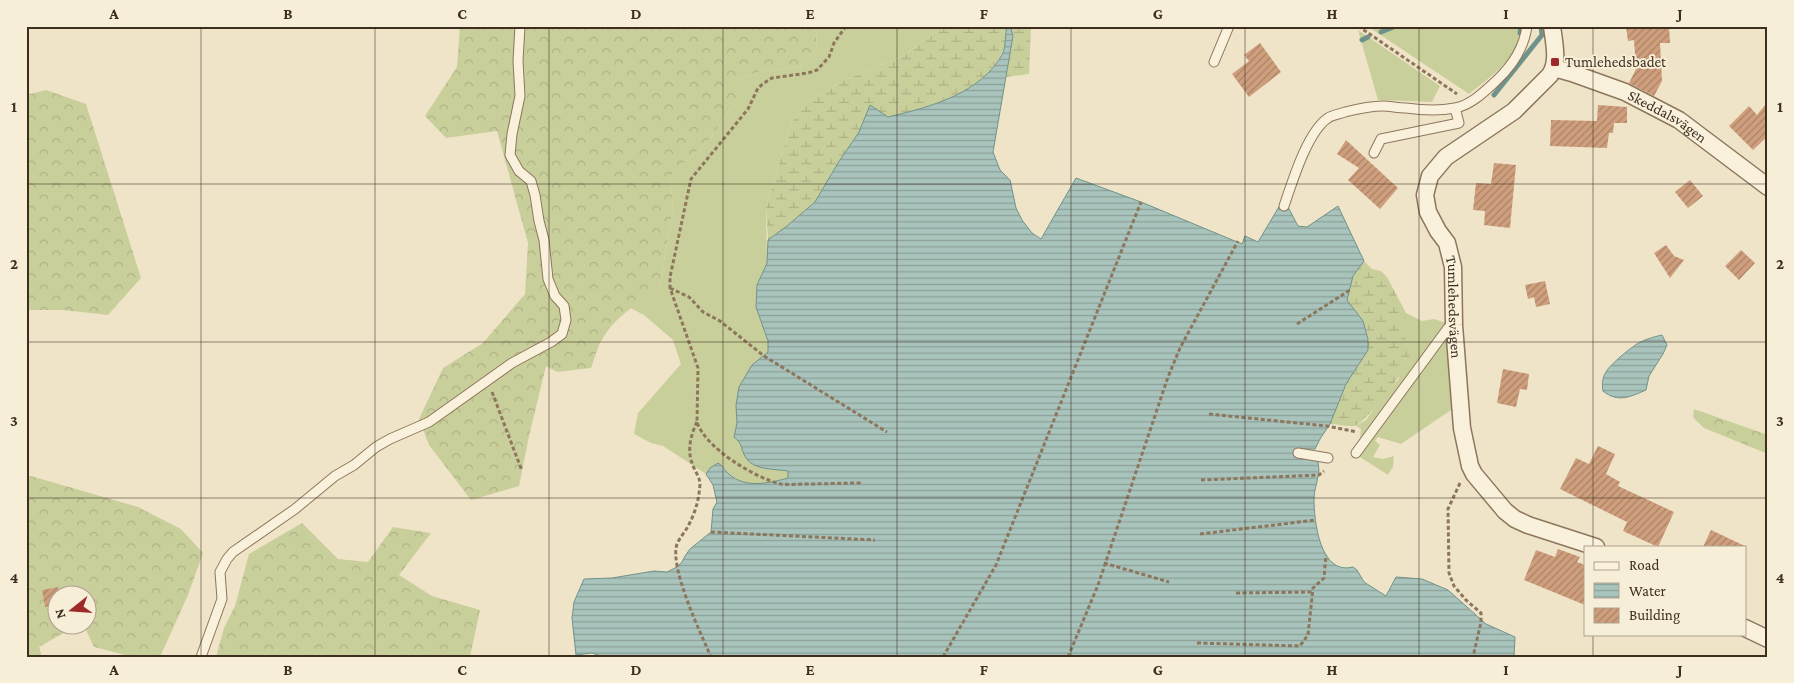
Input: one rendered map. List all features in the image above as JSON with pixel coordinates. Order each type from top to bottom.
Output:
[{"type":"street","points":[[1552,26],[1554,68]]},
{"type":"street","name":"Skeddalsvägen","points":[[1554,68],[1625,92],[1679,120],[1768,187]]},
{"type":"street","name":"Tumlehedsvägen","points":[[1554,68],[1550,75],[1514,111],[1446,157],[1430,176],[1425,195],[1428,212],[1447,243],[1453,267],[1454,325],[1462,428],[1470,466],[1481,485],[1515,519],[1593,546]]},
{"type":"street","points":[[1746,628],[1768,639]]},
{"type":"lane","points":[[201,657],[222,599],[220,572],[227,558],[233,552],[295,510],[335,476],[354,465],[376,447],[429,422],[526,355],[562,334],[566,320],[564,306],[555,296],[548,279],[544,240],[531,180],[519,171],[510,155],[512,134],[520,96],[518,61],[520,26]]},
{"type":"lane","points":[[1214,62],[1229,26]]},
{"type":"lane","points":[[1284,206],[1294,175],[1316,129],[1328,118],[1353,110],[1384,106],[1408,109],[1455,108],[1469,103],[1483,93],[1513,63],[1524,43],[1527,26]]},
{"type":"lane","points":[[1374,153],[1380,139],[1459,123],[1455,108]]},
{"type":"lane","points":[[1356,453],[1448,328],[1454,325]]},
{"type":"lane","points":[[1298,453],[1328,458]]},
{"type":"path","points":[[846,26],[834,43],[829,57],[817,70],[772,78],[758,88],[748,109],[691,179],[670,277],[670,288],[698,368],[697,422],[699,428],[716,448],[729,459],[782,484],[861,483]]},
{"type":"path","points":[[1358,26],[1469,103]]},
{"type":"path","points":[[944,657],[996,564],[1141,202]]},
{"type":"path","points":[[1068,657],[1098,585],[1168,377],[1180,348],[1238,241]]},
{"type":"path","points":[[670,288],[689,297],[703,312],[720,321],[764,356],[887,432]]},
{"type":"path","points":[[1297,324],[1350,290]]},
{"type":"path","points":[[488,381],[522,471]]},
{"type":"path","points":[[1209,414],[1327,426],[1356,431]]},
{"type":"path","points":[[697,422],[691,435],[691,461],[700,482],[697,507],[677,544],[676,555],[677,567],[694,618],[711,657]]},
{"type":"path","points":[[1470,466],[1448,509],[1449,573],[1454,586],[1481,613],[1473,657]]},
{"type":"path","points":[[1201,480],[1319,475]]},
{"type":"path","points":[[1200,534],[1316,520]]},
{"type":"path","points":[[711,532],[875,540]]},
{"type":"path","points":[[1197,643],[1300,646],[1308,634],[1313,588],[1324,578],[1326,555]]},
{"type":"path","points":[[1104,563],[1169,582]]},
{"type":"path","points":[[1236,593],[1312,592]]},
{"type":"green space","points":[[460,26],[816,26],[817,50],[799,67],[762,71],[736,79],[736,102],[709,140],[670,176],[673,208],[659,290],[614,323],[601,341],[591,368],[557,372],[546,366],[519,486],[471,500],[429,445],[419,419],[443,368],[483,343],[525,294],[528,243],[497,131],[446,138],[425,116],[457,67]]},
{"type":"green space","points":[[816,26],[942,26],[905,55],[845,80],[809,101],[792,122],[766,206],[767,263],[757,285],[756,307],[768,341],[768,352],[752,365],[746,376],[736,405],[737,423],[734,437],[741,445],[749,462],[759,467],[788,471],[788,478],[762,484],[746,483],[731,475],[725,468],[710,468],[706,474],[663,446],[651,443],[634,434],[638,413],[681,364],[673,340],[644,315],[630,308],[659,290],[673,208],[670,176],[709,140],[736,102],[736,79],[762,71],[799,67],[817,50]]},
{"type":"green space","points":[[942,26],[1007,26],[1002,53],[993,67],[981,79],[953,97],[921,109],[888,117],[870,105],[859,132],[815,202],[768,240],[766,206],[792,122],[809,101],[845,80],[905,55]]},
{"type":"green space","points":[[1010,26],[1031,26],[1029,74],[1006,77],[1013,36]]},
{"type":"green space","points":[[1367,26],[1523,26],[1516,47],[1503,65],[1469,94]]},
{"type":"green space","points":[[1358,30],[1440,86],[1432,102],[1378,100]]},
{"type":"green space","points":[[46,90],[86,104],[141,278],[108,315],[63,310],[26,310],[26,95]]},
{"type":"green space","points":[[1364,261],[1372,269],[1381,271],[1387,277],[1406,313],[1406,319],[1400,322],[1405,335],[1409,359],[1394,383],[1361,422],[1351,426],[1330,424],[1346,384],[1368,350],[1347,300],[1352,277]]},
{"type":"green space","points":[[1406,313],[1422,321],[1434,319],[1446,323],[1454,408],[1401,444],[1378,437],[1375,441],[1380,445],[1373,457],[1383,459],[1394,456],[1393,467],[1388,475],[1352,450],[1360,438],[1361,429],[1356,426],[1366,420],[1383,396],[1399,379],[1404,336],[1400,322],[1406,319]]},
{"type":"green space","points":[[1694,409],[1768,435],[1768,454],[1704,428],[1693,417]]},
{"type":"green space","points":[[31,476],[138,507],[181,529],[203,553],[188,595],[160,657],[133,657],[94,647],[89,636],[98,636],[98,586],[48,586],[48,636],[58,636],[39,647],[42,657],[26,657],[26,479]]},
{"type":"green space","points":[[302,523],[338,559],[368,562],[393,527],[431,533],[399,575],[432,596],[480,610],[470,657],[216,657],[224,628],[235,606],[249,554]]},
{"type":"water","points":[[1007,26],[1010,26],[1013,36],[993,152],[1000,170],[1010,180],[1016,208],[1022,220],[1032,233],[1041,239],[1076,178],[1141,202],[1242,244],[1245,236],[1258,242],[1280,205],[1288,207],[1298,226],[1307,227],[1338,206],[1364,261],[1353,276],[1347,300],[1363,321],[1368,339],[1368,350],[1346,384],[1330,424],[1315,449],[1299,449],[1318,460],[1319,472],[1314,493],[1314,509],[1321,545],[1333,563],[1342,568],[1353,567],[1364,582],[1386,596],[1396,577],[1422,579],[1448,590],[1486,624],[1515,637],[1514,657],[604,657],[592,653],[576,655],[572,618],[574,602],[584,579],[612,578],[654,571],[667,572],[677,567],[690,549],[711,532],[713,509],[717,502],[713,485],[706,474],[710,468],[718,463],[735,479],[742,482],[758,484],[788,478],[788,471],[759,467],[749,462],[744,455],[741,445],[734,437],[737,423],[736,405],[739,387],[752,365],[768,352],[768,341],[756,307],[757,285],[767,263],[768,240],[815,202],[859,132],[870,105],[888,117],[921,109],[968,89],[982,79],[1003,53]]},
{"type":"water","points":[[1662,335],[1667,345],[1649,376],[1646,390],[1624,398],[1608,395],[1603,391],[1604,376],[1616,361],[1639,343]]},
{"type":"building","points":[[1626,26],[1669,26],[1670,43],[1660,43],[1662,81],[1654,96],[1629,83],[1636,69],[1634,40],[1628,41]]},
{"type":"building","points":[[1260,43],[1281,72],[1249,97],[1232,74],[1249,61],[1244,55]]},
{"type":"building","points":[[1768,101],[1768,136],[1753,150],[1729,126],[1749,106],[1757,115]]},
{"type":"building","points":[[1598,105],[1627,107],[1627,123],[1614,123],[1613,133],[1609,133],[1607,148],[1550,146],[1551,120],[1597,121]]},
{"type":"building","points":[[1346,140],[1398,188],[1380,209],[1348,180],[1359,168],[1337,154]]},
{"type":"building","points":[[1494,163],[1516,165],[1510,228],[1484,225],[1485,211],[1473,210],[1476,183],[1491,184]]},
{"type":"building","points":[[1690,180],[1703,196],[1688,208],[1675,192]]},
{"type":"building","points":[[1666,245],[1674,256],[1684,260],[1670,278],[1654,253]]},
{"type":"building","points":[[1741,250],[1755,263],[1739,280],[1725,266]]},
{"type":"building","points":[[1545,281],[1550,304],[1536,307],[1534,297],[1528,299],[1525,285]]},
{"type":"building","points":[[1503,369],[1529,374],[1527,390],[1520,389],[1516,407],[1497,403]]},
{"type":"building","points":[[1598,446],[1615,454],[1606,474],[1620,482],[1618,486],[1674,512],[1658,546],[1623,531],[1627,522],[1560,489],[1576,458],[1589,464]]},
{"type":"building","points":[[1711,530],[1745,546],[1703,546]]},
{"type":"building","points":[[1558,549],[1580,557],[1577,562],[1584,565],[1584,605],[1524,580],[1536,550],[1555,557]]},
{"type":"building","points":[[48,589],[48,606],[45,607],[42,590]]},
{"type":"waterway","points":[[1381,32],[1396,26]]},
{"type":"waterway","points":[[1520,33],[1521,26]]},
{"type":"waterway","points":[[1494,95],[1542,35],[1541,26]]},
{"type":"waterway","points":[[1362,40],[1368,37]]},
{"type":"place","name":"Tumlehedsbadet","points":[[1555,62]]}]
